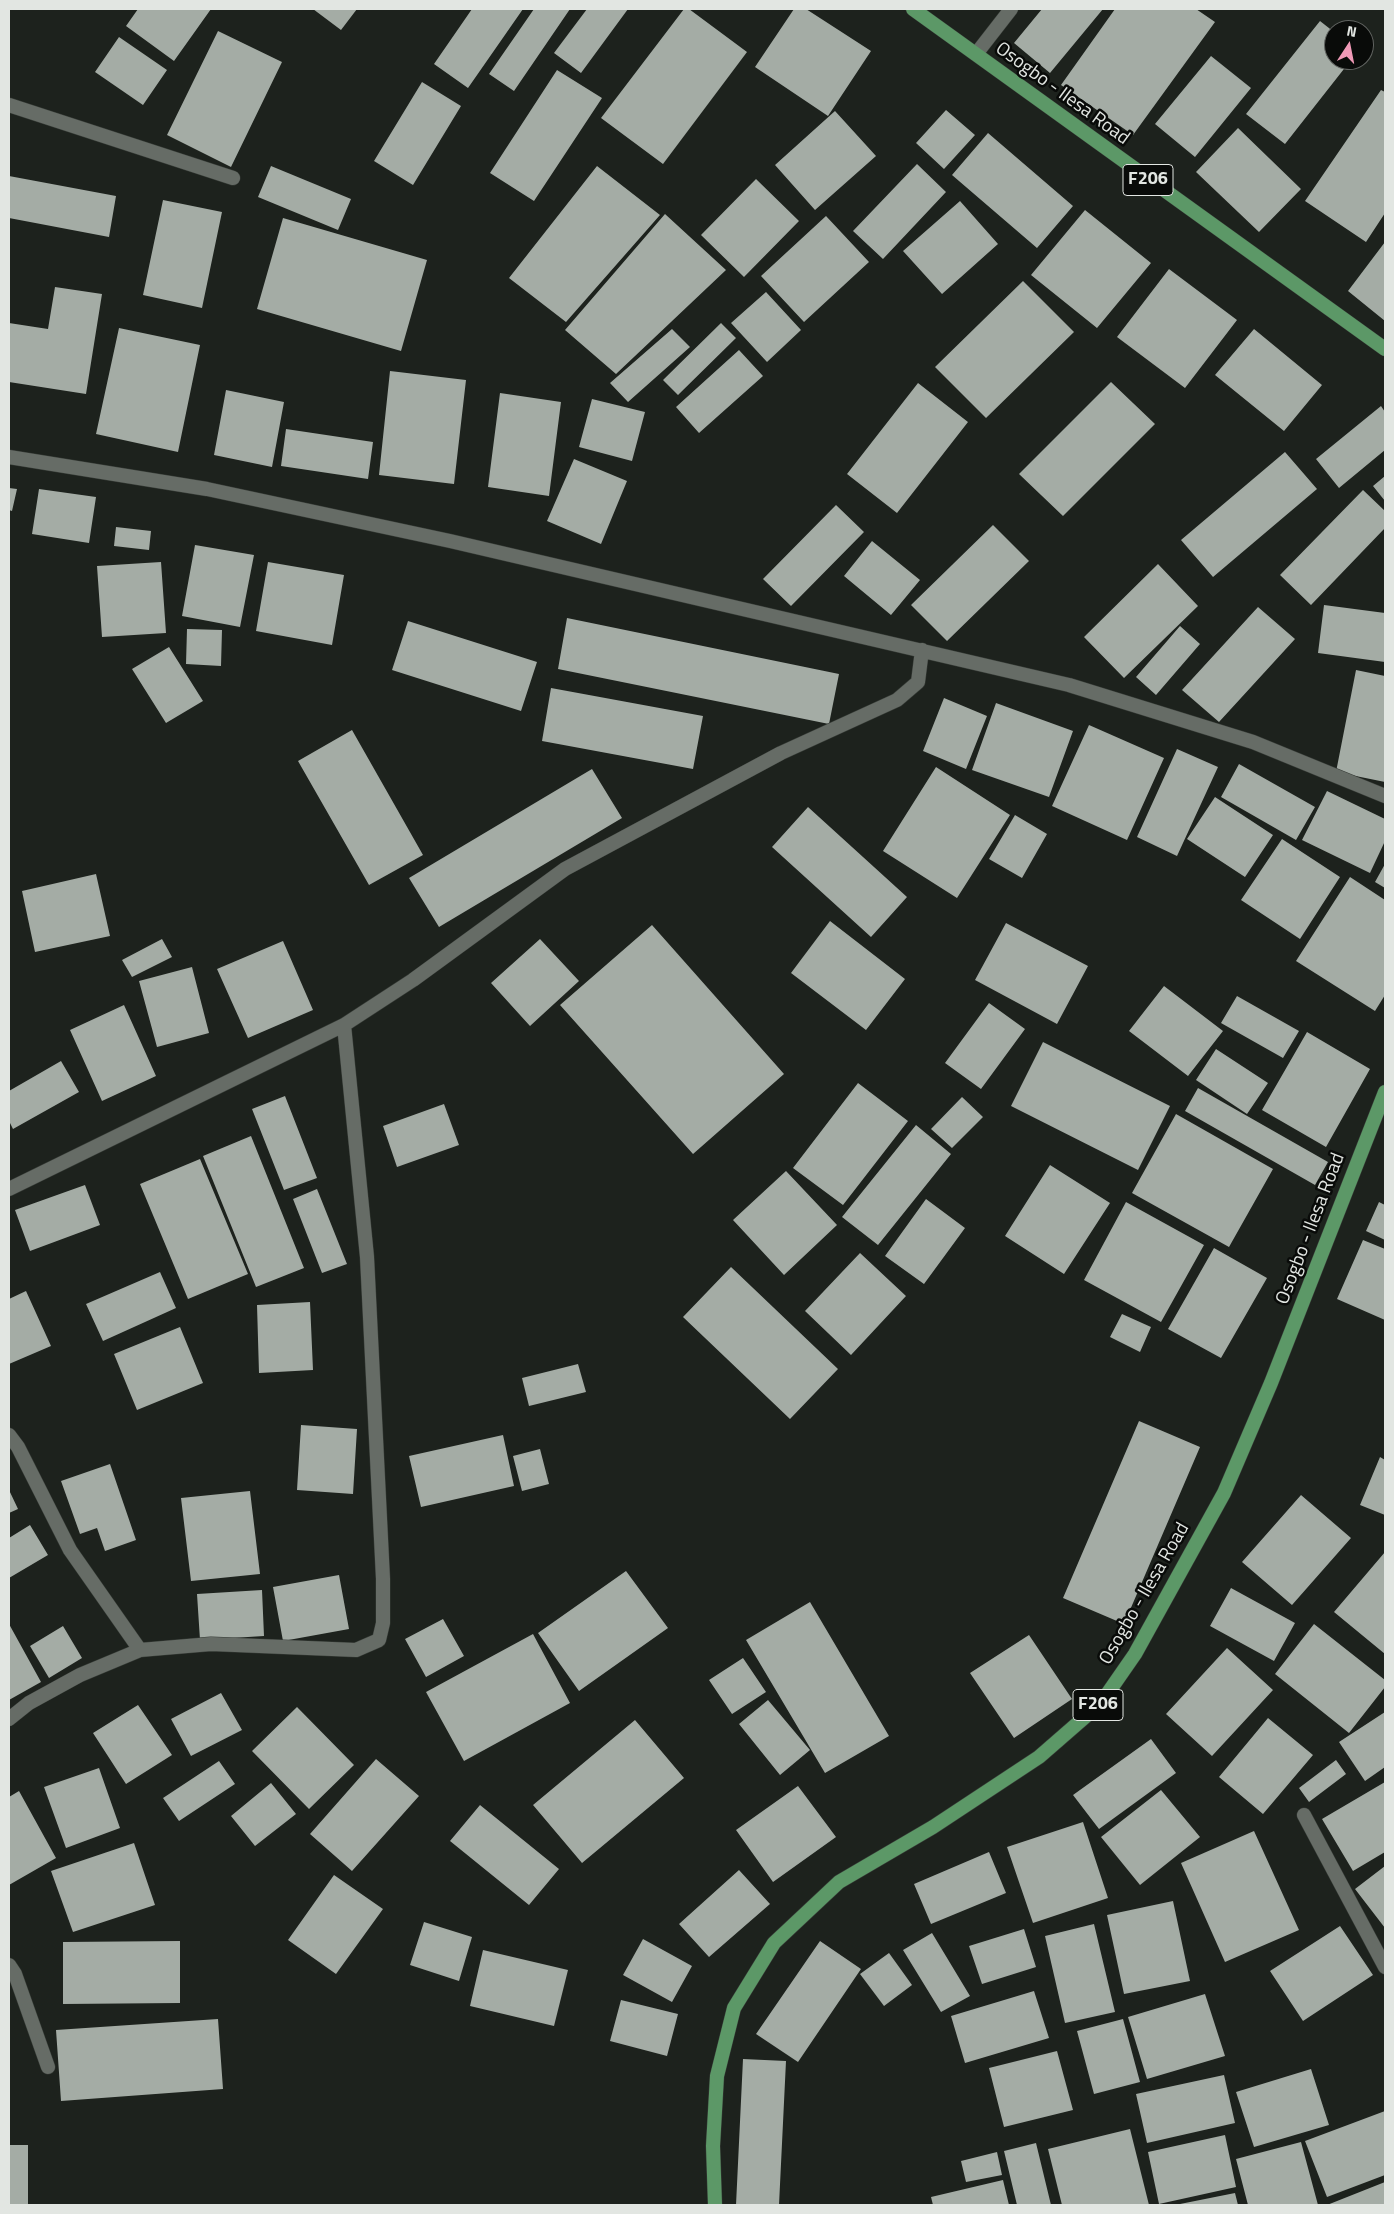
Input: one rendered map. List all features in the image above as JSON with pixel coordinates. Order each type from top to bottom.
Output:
[{"type":"main road","name":"Osogbo - Ilesa Road","points":[[913,9],[1385,349]]},
{"type":"main road","name":"Osogbo - Ilesa Road","points":[[715,2205],[713,2146],[717,2076],[734,2008],[774,1943],[839,1882],[933,1827],[1039,1757],[1101,1702],[1130,1662],[1179,1577],[1224,1493],[1271,1383],[1385,1092]]},
{"type":"street","points":[[976,54],[1011,9]]},
{"type":"street","points":[[9,106],[233,178]]},
{"type":"street","points":[[9,457],[207,489],[450,542],[1069,685],[1253,742],[1385,796]]},
{"type":"street","points":[[9,1190],[344,1025],[413,980],[565,869],[781,754],[897,700],[918,682],[922,650]]},
{"type":"street","points":[[9,1719],[29,1703],[80,1675],[140,1650],[211,1644],[356,1650],[379,1640],[383,1623],[383,1578],[367,1267],[344,1025]]},
{"type":"street","points":[[9,1435],[18,1447],[70,1550],[140,1650]]},
{"type":"street","points":[[1304,1815],[1385,1967]]},
{"type":"street","points":[[9,1965],[48,2067]]},
{"type":"building","points":[[138,9],[211,9],[174,61],[126,26]]},
{"type":"building","points":[[313,9],[357,9],[341,30]]},
{"type":"building","points":[[472,9],[523,9],[468,88],[434,64]]},
{"type":"building","points":[[534,9],[570,9],[514,91],[489,74]]},
{"type":"building","points":[[587,9],[628,9],[581,73],[554,53]]},
{"type":"building","points":[[684,9],[689,9],[747,52],[663,164],[601,118]]},
{"type":"building","points":[[794,9],[806,9],[871,51],[828,116],[755,67]]},
{"type":"building","points":[[1042,9],[1103,9],[1050,73],[1014,43]]},
{"type":"building","points":[[1115,9],[1196,9],[1215,22],[1133,135],[1061,85]]},
{"type":"building","points":[[1320,21],[1324,24],[1324,70],[1343,70],[1285,144],[1246,114]]},
{"type":"building","points":[[218,31],[282,62],[231,167],[167,135]]},
{"type":"building","points":[[119,37],[167,70],[143,105],[95,72]]},
{"type":"building","points":[[1211,56],[1251,88],[1195,157],[1155,124]]},
{"type":"building","points":[[557,70],[602,98],[534,201],[490,173]]},
{"type":"building","points":[[422,82],[461,106],[413,185],[374,161]]},
{"type":"building","points":[[1381,90],[1385,92],[1385,213],[1366,242],[1305,201]]},
{"type":"building","points":[[946,110],[975,135],[944,169],[916,143]]},
{"type":"building","points":[[835,111],[876,156],[815,210],[775,165]]},
{"type":"building","points":[[1238,128],[1301,189],[1259,232],[1196,172]]},
{"type":"building","points":[[988,133],[1073,206],[1037,248],[952,175]]},
{"type":"building","points":[[917,164],[946,192],[883,259],[853,231]]},
{"type":"building","points":[[271,166],[351,199],[338,230],[258,197]]},
{"type":"building","points":[[597,166],[660,215],[566,322],[509,278]]},
{"type":"building","points":[[9,176],[116,196],[109,237],[9,218]]},
{"type":"building","points":[[756,179],[799,221],[744,277],[701,235]]},
{"type":"building","points":[[163,200],[222,212],[202,308],[143,295]]},
{"type":"building","points":[[960,201],[998,244],[942,294],[903,251]]},
{"type":"building","points":[[1085,210],[1151,263],[1097,328],[1031,275]]},
{"type":"building","points":[[665,214],[726,270],[616,374],[565,330]]},
{"type":"building","points":[[826,216],[869,262],[804,322],[761,276]]},
{"type":"building","points":[[283,218],[427,260],[401,351],[257,309]]},
{"type":"building","points":[[1385,242],[1385,321],[1348,291]]},
{"type":"building","points":[[1169,269],[1237,320],[1185,388],[1117,337]]},
{"type":"building","points":[[1023,281],[1074,332],[986,418],[935,367]]},
{"type":"building","points":[[55,287],[102,294],[86,394],[9,382],[9,323],[48,329]]},
{"type":"building","points":[[766,292],[801,330],[767,362],[731,323]]},
{"type":"building","points":[[721,323],[736,338],[678,395],[663,380]]},
{"type":"building","points":[[119,328],[200,345],[178,452],[96,434]]},
{"type":"building","points":[[672,329],[690,347],[628,402],[610,383]]},
{"type":"building","points":[[1254,329],[1322,385],[1284,431],[1215,375]]},
{"type":"building","points":[[739,350],[763,376],[699,433],[676,407]]},
{"type":"building","points":[[390,371],[466,380],[454,484],[379,475]]},
{"type":"building","points":[[1111,382],[1155,424],[1063,516],[1019,474]]},
{"type":"building","points":[[918,383],[968,422],[897,513],[847,474]]},
{"type":"building","points":[[226,390],[284,402],[272,467],[214,455]]},
{"type":"building","points":[[500,393],[561,402],[549,496],[488,487]]},
{"type":"building","points":[[592,399],[645,412],[632,461],[579,447]]},
{"type":"building","points":[[1381,406],[1385,412],[1385,450],[1339,488],[1316,459]]},
{"type":"building","points":[[286,429],[373,442],[368,479],[281,466]]},
{"type":"building","points":[[1285,452],[1317,489],[1213,577],[1181,540]]},
{"type":"building","points":[[574,459],[627,481],[601,544],[547,521]]},
{"type":"building","points":[[1385,476],[1385,501],[1373,486]]},
{"type":"building","points":[[9,488],[17,489],[12,511],[9,510]]},
{"type":"building","points":[[39,489],[96,497],[89,543],[32,534]]},
{"type":"building","points":[[1363,490],[1385,511],[1385,528],[1311,605],[1280,575]]},
{"type":"building","points":[[836,505],[864,532],[791,606],[763,579]]},
{"type":"building","points":[[993,525],[1029,561],[947,641],[911,605]]},
{"type":"building","points":[[116,527],[151,531],[149,550],[114,546]]},
{"type":"building","points":[[872,541],[920,580],[891,615],[844,576]]},
{"type":"building","points":[[195,545],[254,555],[240,627],[182,616]]},
{"type":"building","points":[[161,562],[166,633],[102,637],[97,566]]},
{"type":"building","points":[[268,562],[344,575],[332,645],[256,631]]},
{"type":"building","points":[[1158,564],[1198,606],[1124,678],[1084,637]]},
{"type":"building","points":[[1324,605],[1385,613],[1385,662],[1318,653]]},
{"type":"building","points":[[1258,607],[1295,639],[1219,722],[1182,690]]},
{"type":"building","points":[[567,618],[839,674],[829,724],[558,669]]},
{"type":"building","points":[[408,621],[537,662],[521,711],[392,670]]},
{"type":"building","points":[[1180,626],[1200,644],[1156,695],[1136,677]]},
{"type":"building","points":[[187,629],[222,630],[221,666],[186,664]]},
{"type":"building","points":[[169,647],[203,701],[166,723],[132,669]]},
{"type":"building","points":[[1356,670],[1385,676],[1385,782],[1336,772]]},
{"type":"building","points":[[551,688],[703,716],[693,769],[542,741]]},
{"type":"building","points":[[944,698],[987,716],[966,769],[923,751]]},
{"type":"building","points":[[996,703],[1073,731],[1049,797],[972,770]]},
{"type":"building","points":[[1089,725],[1164,758],[1127,840],[1052,806]]},
{"type":"building","points":[[352,730],[423,855],[369,885],[298,761]]},
{"type":"building","points":[[1177,749],[1218,767],[1177,856],[1137,837]]},
{"type":"building","points":[[1239,764],[1315,807],[1296,840],[1221,797]]},
{"type":"building","points":[[936,767],[1010,815],[957,898],[883,851]]},
{"type":"building","points":[[592,769],[622,818],[439,927],[409,878]]},
{"type":"building","points":[[1327,791],[1385,819],[1385,841],[1370,873],[1302,840]]},
{"type":"building","points":[[1215,797],[1273,835],[1245,877],[1187,839]]},
{"type":"building","points":[[808,807],[907,897],[871,937],[772,847]]},
{"type":"building","points":[[1015,815],[1047,834],[1022,878],[989,859]]},
{"type":"building","points":[[1282,839],[1340,877],[1300,939],[1241,900]]},
{"type":"building","points":[[1385,864],[1385,888],[1375,882]]},
{"type":"building","points":[[96,874],[110,936],[35,952],[22,891]]},
{"type":"building","points":[[1350,877],[1385,900],[1385,995],[1375,1011],[1296,961]]},
{"type":"building","points":[[830,921],[905,979],[866,1030],[791,973]]},
{"type":"building","points":[[1006,923],[1088,966],[1057,1024],[975,980]]},
{"type":"building","points":[[652,925],[784,1074],[693,1154],[560,1005]]},
{"type":"building","points":[[162,939],[172,957],[132,977],[122,960]]},
{"type":"building","points":[[540,939],[579,981],[530,1026],[491,983]]},
{"type":"building","points":[[283,941],[313,1010],[248,1038],[217,969]]},
{"type":"building","points":[[192,967],[209,1033],[157,1047],[139,981]]},
{"type":"building","points":[[1164,986],[1223,1031],[1188,1076],[1129,1031]]},
{"type":"building","points":[[1237,996],[1299,1031],[1283,1058],[1221,1023]]},
{"type":"building","points":[[989,1003],[1025,1029],[981,1089],[945,1063]]},
{"type":"building","points":[[124,1005],[156,1076],[102,1101],[70,1030]]},
{"type":"building","points":[[1307,1032],[1370,1069],[1326,1147],[1262,1110]]},
{"type":"building","points":[[1043,1042],[1170,1106],[1138,1170],[1011,1106]]},
{"type":"building","points":[[1216,1049],[1268,1083],[1247,1114],[1196,1080]]},
{"type":"building","points":[[61,1061],[79,1092],[13,1129],[9,1121],[9,1091]]},
{"type":"building","points":[[858,1083],[908,1121],[843,1205],[793,1168]]},
{"type":"building","points":[[1198,1088],[1328,1162],[1315,1185],[1185,1111]]},
{"type":"building","points":[[285,1096],[317,1178],[284,1190],[252,1109]]},
{"type":"building","points":[[962,1097],[983,1117],[952,1148],[931,1129]]},
{"type":"building","points":[[444,1104],[459,1145],[397,1167],[383,1126]]},
{"type":"building","points":[[1176,1114],[1273,1169],[1229,1247],[1132,1193]]},
{"type":"building","points":[[916,1125],[951,1154],[878,1245],[842,1217]]},
{"type":"building","points":[[251,1136],[304,1268],[256,1287],[203,1156]]},
{"type":"building","points":[[200,1159],[248,1274],[188,1299],[140,1184]]},
{"type":"building","points":[[1050,1165],[1110,1203],[1064,1274],[1005,1236]]},
{"type":"building","points":[[786,1171],[837,1225],[784,1275],[733,1220]]},
{"type":"building","points":[[85,1185],[100,1225],[30,1251],[15,1210]]},
{"type":"building","points":[[317,1189],[347,1264],[322,1273],[293,1199]]},
{"type":"building","points":[[926,1199],[965,1228],[924,1284],[885,1256]]},
{"type":"building","points":[[1126,1202],[1204,1245],[1161,1322],[1084,1280]]},
{"type":"building","points":[[1379,1202],[1385,1205],[1385,1240],[1366,1231]]},
{"type":"building","points":[[1363,1240],[1385,1249],[1385,1320],[1337,1299]]},
{"type":"building","points":[[1214,1248],[1267,1278],[1221,1358],[1168,1329]]},
{"type":"building","points":[[860,1253],[906,1296],[851,1355],[805,1311]]},
{"type":"building","points":[[731,1267],[838,1369],[790,1419],[683,1317]]},
{"type":"building","points":[[160,1272],[176,1308],[103,1341],[86,1304]]},
{"type":"building","points":[[26,1291],[51,1346],[9,1364],[9,1299]]},
{"type":"building","points":[[310,1302],[313,1370],[259,1373],[257,1305]]},
{"type":"building","points":[[1122,1314],[1151,1327],[1140,1352],[1110,1337]]},
{"type":"building","points":[[180,1327],[203,1383],[137,1410],[114,1354]]},
{"type":"building","points":[[578,1364],[586,1392],[529,1406],[522,1378]]},
{"type":"building","points":[[1139,1421],[1200,1447],[1124,1624],[1063,1598]]},
{"type":"building","points":[[301,1425],[357,1429],[353,1494],[297,1490]]},
{"type":"building","points":[[503,1435],[514,1486],[421,1507],[409,1456]]},
{"type":"building","points":[[540,1449],[549,1484],[522,1491],[513,1456]]},
{"type":"building","points":[[1380,1457],[1385,1460],[1385,1515],[1360,1505]]},
{"type":"building","points":[[110,1464],[136,1540],[105,1551],[97,1528],[80,1534],[61,1481]]},
{"type":"building","points":[[9,1490],[18,1509],[9,1513]]},
{"type":"building","points":[[250,1491],[260,1574],[191,1581],[181,1498]]},
{"type":"building","points":[[1301,1495],[1351,1538],[1292,1605],[1242,1562]]},
{"type":"building","points":[[30,1525],[48,1555],[9,1578],[9,1538]]},
{"type":"building","points":[[1385,1552],[1385,1654],[1334,1612]]},
{"type":"building","points":[[626,1571],[668,1628],[579,1691],[538,1633]]},
{"type":"building","points":[[339,1575],[349,1629],[283,1641],[273,1587]]},
{"type":"building","points":[[1231,1588],[1295,1623],[1274,1661],[1210,1626]]},
{"type":"building","points":[[262,1590],[264,1636],[200,1640],[197,1594]]},
{"type":"building","points":[[810,1602],[889,1736],[825,1773],[746,1640]]},
{"type":"building","points":[[443,1619],[464,1656],[426,1677],[405,1639]]},
{"type":"building","points":[[9,1624],[41,1682],[9,1700]]},
{"type":"building","points":[[1314,1624],[1385,1680],[1385,1687],[1349,1733],[1275,1674]]},
{"type":"building","points":[[63,1626],[82,1658],[49,1678],[30,1646]]},
{"type":"building","points":[[533,1634],[570,1703],[464,1761],[426,1692]]},
{"type":"building","points":[[1029,1635],[1072,1699],[1014,1738],[970,1673]]},
{"type":"building","points":[[1227,1648],[1273,1690],[1212,1756],[1166,1714]]},
{"type":"building","points":[[743,1658],[766,1692],[732,1714],[709,1680]]},
{"type":"building","points":[[221,1693],[242,1730],[191,1756],[171,1719]]},
{"type":"building","points":[[768,1700],[810,1750],[780,1775],[739,1724]]},
{"type":"building","points":[[138,1705],[172,1755],[126,1784],[93,1733]]},
{"type":"building","points":[[297,1707],[354,1765],[309,1809],[252,1751]]},
{"type":"building","points":[[1385,1712],[1385,1767],[1365,1781],[1339,1742]]},
{"type":"building","points":[[1268,1718],[1313,1755],[1263,1814],[1219,1777]]},
{"type":"building","points":[[635,1720],[684,1778],[582,1863],[533,1805]]},
{"type":"building","points":[[1151,1739],[1176,1773],[1099,1829],[1073,1795]]},
{"type":"building","points":[[376,1759],[419,1796],[352,1871],[310,1834]]},
{"type":"building","points":[[1336,1760],[1346,1774],[1309,1802],[1299,1788]]},
{"type":"building","points":[[219,1761],[235,1784],[179,1821],[163,1798]]},
{"type":"building","points":[[99,1768],[120,1828],[66,1848],[44,1787]]},
{"type":"building","points":[[1385,1782],[1385,1852],[1353,1871],[1322,1819]]},
{"type":"building","points":[[271,1783],[296,1814],[255,1846],[231,1816]]},
{"type":"building","points":[[798,1786],[836,1837],[773,1882],[736,1830]]},
{"type":"building","points":[[1161,1790],[1200,1837],[1140,1885],[1101,1837]]},
{"type":"building","points":[[19,1791],[56,1858],[9,1885],[9,1797]]},
{"type":"building","points":[[480,1805],[559,1869],[529,1905],[450,1841]]},
{"type":"building","points":[[1083,1822],[1108,1898],[1033,1923],[1007,1847]]},
{"type":"building","points":[[1254,1831],[1299,1930],[1225,1962],[1181,1863]]},
{"type":"building","points":[[134,1843],[155,1905],[73,1932],[51,1871]]},
{"type":"building","points":[[989,1852],[1006,1893],[931,1924],[914,1884]]},
{"type":"building","points":[[1385,1866],[1385,1928],[1355,1889]]},
{"type":"building","points":[[739,1870],[770,1904],[709,1957],[679,1924]]},
{"type":"building","points":[[334,1875],[383,1909],[336,1974],[288,1940]]},
{"type":"building","points":[[1173,1901],[1190,1981],[1124,1994],[1107,1915]]},
{"type":"building","points":[[424,1922],[472,1937],[459,1981],[410,1965]]},
{"type":"building","points":[[1094,1924],[1115,2012],[1065,2023],[1045,1936]]},
{"type":"building","points":[[1340,1926],[1373,1975],[1303,2021],[1270,1971]]},
{"type":"building","points":[[1024,1929],[1036,1967],[982,1984],[969,1946]]},
{"type":"building","points":[[932,1933],[970,1996],[941,2012],[903,1950]]},
{"type":"building","points":[[643,1939],[692,1966],[672,2002],[623,1975]]},
{"type":"building","points":[[180,1941],[180,2003],[63,2004],[63,1942]]},
{"type":"building","points":[[820,1941],[861,1969],[798,2062],[756,2034]]},
{"type":"building","points":[[483,1950],[568,1970],[554,2026],[470,2006]]},
{"type":"building","points":[[889,1953],[912,1985],[884,2006],[860,1974]]},
{"type":"building","points":[[1034,1991],[1049,2038],[965,2063],[951,2016]]},
{"type":"building","points":[[1205,1994],[1225,2056],[1147,2079],[1128,2017]]},
{"type":"building","points":[[621,2000],[678,2014],[667,2056],[610,2041]]},
{"type":"building","points":[[218,2019],[223,2089],[61,2101],[56,2030]]},
{"type":"building","points":[[1123,2019],[1140,2082],[1094,2094],[1077,2031]]},
{"type":"building","points":[[1057,2051],[1073,2110],[1004,2127],[989,2068]]},
{"type":"building","points":[[743,2059],[786,2061],[779,2205],[736,2205]]},
{"type":"building","points":[[1311,2069],[1329,2125],[1254,2147],[1236,2092]]},
{"type":"building","points":[[1224,2075],[1235,2123],[1147,2143],[1136,2094]]},
{"type":"building","points":[[1385,2111],[1385,2175],[1327,2197],[1305,2141]]},
{"type":"building","points":[[1130,2129],[1149,2205],[1062,2205],[1048,2149]]},
{"type":"building","points":[[1225,2135],[1236,2187],[1159,2204],[1148,2152]]},
{"type":"building","points":[[1301,2142],[1318,2205],[1248,2205],[1236,2159]]},
{"type":"building","points":[[1036,2143],[1051,2205],[1017,2205],[1004,2151]]},
{"type":"building","points":[[9,2145],[28,2145],[28,2205],[9,2205]]},
{"type":"building","points":[[997,2152],[1002,2175],[966,2182],[961,2161]]},
{"type":"building","points":[[1003,2180],[1009,2205],[933,2205],[931,2197]]},
{"type":"building","points":[[1385,2182],[1385,2205],[1327,2205]]},
{"type":"building","points":[[1235,2193],[1238,2205],[1180,2205],[1180,2204]]}]
